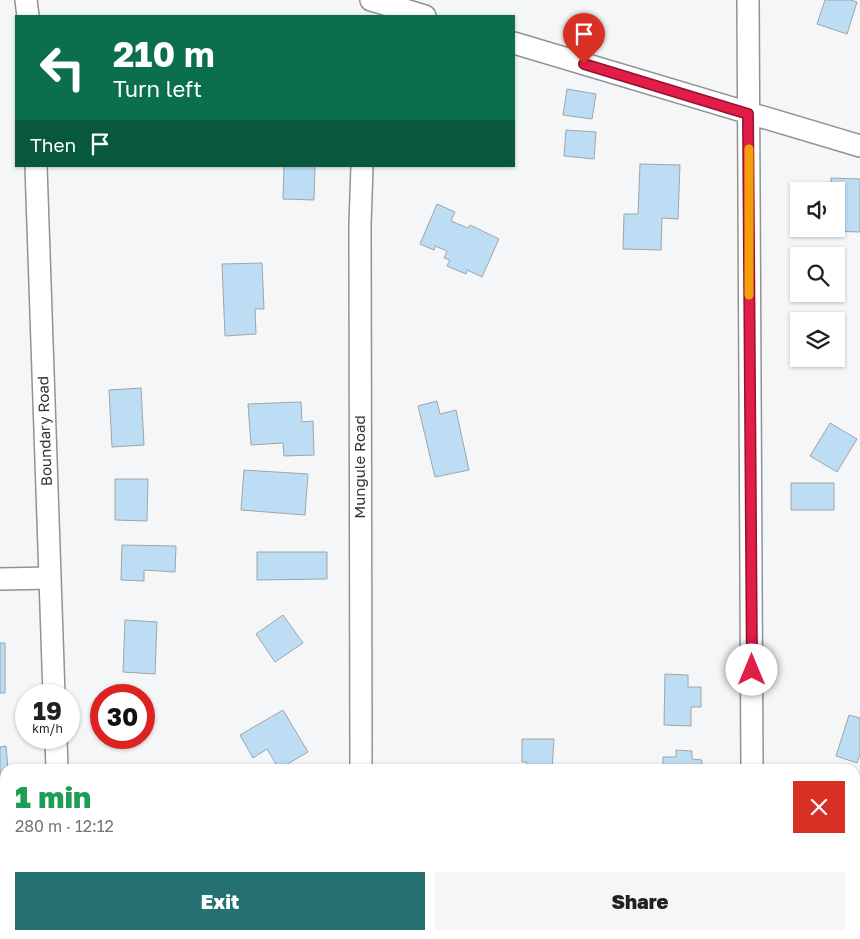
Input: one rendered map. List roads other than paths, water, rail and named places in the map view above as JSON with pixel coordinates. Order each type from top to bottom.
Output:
[{"type":"street","points":[[26,0],[28,15]]},
{"type":"street","points":[[367,0],[367,15]]},
{"type":"street","points":[[371,0],[422,15]]},
{"type":"street","points":[[748,0],[752,764]]},
{"type":"street","points":[[515,43],[860,146]]},
{"type":"street","name":"Boundary Road","points":[[36,167],[54,684]]},
{"type":"street","name":"Mungule Road","points":[[361,764],[360,225],[362,167]]},
{"type":"street","points":[[0,579],[50,578]]},
{"type":"street","points":[[56,749],[57,764]]}]
